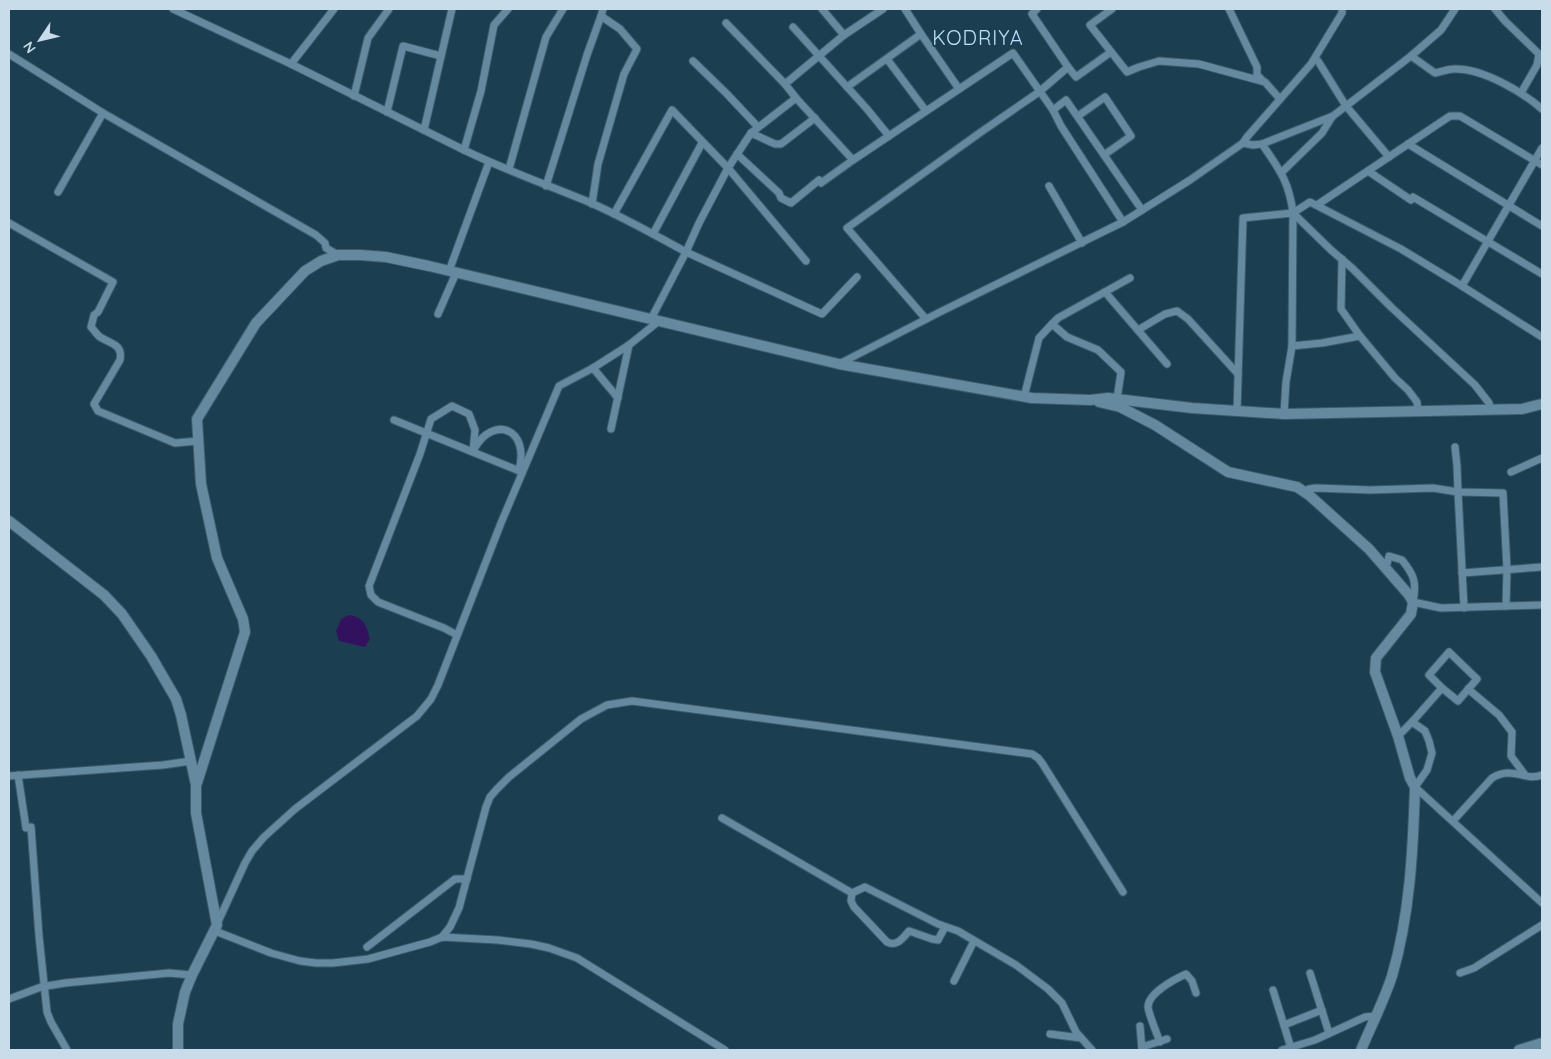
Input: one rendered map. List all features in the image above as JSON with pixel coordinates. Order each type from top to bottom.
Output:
[{"type":"street","points":[[173,9],[291,64],[489,162],[614,214],[686,252],[822,314],[857,277]]},
{"type":"street","points":[[291,64],[334,9]]},
{"type":"street","points":[[354,96],[368,38],[389,9]]},
{"type":"street","points":[[424,130],[452,9]]},
{"type":"street","points":[[464,150],[481,91],[494,25],[508,9]]},
{"type":"street","points":[[509,169],[546,38],[563,9]]},
{"type":"street","points":[[822,9],[844,36]]},
{"type":"street","points":[[785,84],[844,36],[883,9]]},
{"type":"street","points":[[905,9],[959,89]]},
{"type":"street","points":[[1037,9],[1032,14],[1076,77],[1111,52]]},
{"type":"street","points":[[1112,9],[1090,25],[1127,72],[1159,61],[1180,62],[1200,64],[1265,82]]},
{"type":"street","points":[[1229,9],[1257,67],[1257,75],[1280,99]]},
{"type":"street","points":[[839,364],[1123,222],[1190,180],[1243,143],[1311,64],[1342,13],[1342,9]]},
{"type":"street","points":[[1243,143],[1262,144],[1332,116],[1411,56],[1441,30],[1455,9]]},
{"type":"street","points":[[1495,9],[1539,54],[1537,65],[1521,93]]},
{"type":"street","points":[[546,186],[602,12],[638,49],[624,74],[598,164],[592,204]]},
{"type":"street","points":[[726,23],[785,84],[853,160]]},
{"type":"street","points":[[793,27],[848,87],[889,136]]},
{"type":"street","points":[[848,87],[921,34]]},
{"type":"street","points":[[386,112],[402,46],[441,56]]},
{"type":"street","points":[[737,154],[780,193],[781,198],[791,203],[1012,53],[1053,110],[1061,126],[1123,222]]},
{"type":"street","points":[[9,54],[103,113],[316,235],[325,243],[326,248],[338,255]]},
{"type":"street","points":[[1411,56],[1434,73],[1454,69],[1477,72],[1521,93],[1542,109]]},
{"type":"street","points":[[887,59],[926,111]]},
{"type":"street","points":[[693,61],[758,128]]},
{"type":"street","points":[[1318,61],[1346,106],[1389,157]]},
{"type":"street","points":[[926,319],[847,228],[1040,92],[1068,67]]},
{"type":"street","points":[[1078,116],[1105,97],[1131,136],[1104,155]]},
{"type":"street","points":[[178,1050],[178,1024],[185,992],[252,851],[264,837],[295,809],[425,708],[438,685],[520,472],[559,386],[593,368],[628,345],[655,320],[699,223],[728,168],[751,133],[796,98]]},
{"type":"street","points":[[1053,110],[1066,100],[1142,210]]},
{"type":"street","points":[[614,214],[672,110],[702,144],[728,168],[806,261]]},
{"type":"street","points":[[58,192],[103,113]]},
{"type":"street","points":[[1282,172],[1322,133],[1332,116]]},
{"type":"street","points":[[1317,205],[1450,116],[1460,116],[1542,165]]},
{"type":"street","points":[[751,133],[775,144],[781,144],[815,118]]},
{"type":"street","points":[[653,234],[702,144]]},
{"type":"street","points":[[1262,144],[1282,172],[1291,197],[1293,213],[1292,346],[1286,382],[1284,414]]},
{"type":"street","points":[[1408,144],[1542,226]]},
{"type":"street","points":[[1462,286],[1542,148]]},
{"type":"street","points":[[438,314],[489,162]]},
{"type":"street","points":[[1368,171],[1412,199],[1488,241],[1542,274]]},
{"type":"street","points":[[1049,186],[1082,243]]},
{"type":"street","points":[[1237,411],[1243,218],[1293,213],[1310,202],[1401,249],[1542,337]]},
{"type":"street","points":[[1293,213],[1391,308],[1475,385],[1489,402],[1492,410]]},
{"type":"street","points":[[9,223],[113,282],[98,312],[94,315],[91,327],[99,336],[110,341],[120,349],[121,353],[120,360],[94,404],[98,411],[175,443],[198,441]]},
{"type":"street","points":[[196,786],[245,632],[243,619],[217,558],[200,484],[197,419],[256,323],[305,271],[321,261],[338,255],[386,257],[839,364],[1024,397],[1090,400],[1108,398],[1192,408],[1284,414],[1522,409],[1542,404]]},
{"type":"street","points":[[1342,259],[1341,309],[1360,336],[1395,378],[1408,390],[1417,402],[1418,411]]},
{"type":"street","points":[[1024,397],[1039,338],[1058,318],[1130,278]]},
{"type":"street","points":[[1105,292],[1167,364]]},
{"type":"street","points":[[1138,330],[1165,314],[1177,311],[1188,319],[1238,374]]},
{"type":"street","points":[[1052,324],[1067,337],[1098,350],[1121,372],[1117,399]]},
{"type":"street","points":[[1292,346],[1360,336]]},
{"type":"street","points":[[611,429],[628,345]]},
{"type":"street","points":[[593,368],[618,398]]},
{"type":"street","points":[[1090,400],[1120,408],[1155,425],[1228,472],[1297,487],[1369,549],[1413,602],[1441,608],[1542,605]]},
{"type":"street","points":[[457,635],[378,602],[369,590],[374,571],[428,433],[431,419],[452,406],[469,414],[475,430],[473,452]]},
{"type":"street","points":[[394,420],[520,472]]},
{"type":"street","points":[[473,452],[481,438],[491,432],[508,431],[515,436],[520,445],[522,453],[520,472]]},
{"type":"street","points":[[1455,447],[1464,608]]},
{"type":"street","points":[[1511,472],[1542,458]]},
{"type":"street","points":[[1309,489],[1432,488],[1458,492],[1503,493],[1507,569],[1506,606]]},
{"type":"street","points":[[9,522],[104,595],[122,614],[151,656],[176,699],[196,786],[196,813],[216,928]]},
{"type":"street","points":[[1382,564],[1389,556],[1402,560],[1414,576],[1416,588],[1411,614],[1376,658],[1375,672],[1398,736],[1410,778],[1415,787],[1542,903]]},
{"type":"street","points":[[1462,573],[1542,567]]},
{"type":"street","points":[[1449,652],[1478,679],[1458,701],[1442,688],[1429,675],[1449,652]]},
{"type":"street","points":[[1398,736],[1442,688]]},
{"type":"street","points":[[1468,689],[1499,715],[1512,732],[1511,756],[1525,775]]},
{"type":"street","points":[[442,937],[454,920],[490,797],[534,756],[581,719],[607,705],[632,701],[1032,754],[1042,763],[1123,892]]},
{"type":"street","points":[[1360,1050],[1391,978],[1402,936],[1412,859],[1415,787],[1427,770],[1432,753],[1425,731],[1412,722]]},
{"type":"street","points":[[9,776],[163,765],[191,761]]},
{"type":"street","points":[[1453,821],[1492,778],[1499,773],[1507,772],[1536,777],[1542,775]]},
{"type":"street","points":[[18,776],[29,828],[47,1012],[50,1022],[67,1050]]},
{"type":"street","points":[[722,818],[852,893]]},
{"type":"street","points":[[367,947],[455,879],[467,879]]},
{"type":"street","points":[[852,893],[865,887],[958,931],[1016,965],[1048,989],[1062,1003],[1076,1032],[1092,1050]]},
{"type":"street","points":[[852,893],[851,901],[854,907],[887,942],[892,944],[896,944],[909,931],[938,940],[945,926]]},
{"type":"street","points":[[1460,972],[1474,968],[1542,925]]},
{"type":"street","points":[[216,928],[271,953],[300,961],[316,963],[368,959],[442,937],[473,938],[531,944],[550,948],[577,958],[725,1050]]},
{"type":"street","points":[[954,981],[974,941]]},
{"type":"street","points":[[9,999],[44,986],[169,973],[192,975]]},
{"type":"street","points":[[1310,973],[1330,1033]]},
{"type":"street","points":[[1140,1026],[1142,1049],[1164,1041],[1148,1007],[1151,999],[1157,992],[1186,974],[1192,981],[1196,993]]},
{"type":"street","points":[[1273,990],[1291,1048]]},
{"type":"street","points":[[1284,1024],[1322,1010]]},
{"type":"street","points":[[1282,1050],[1314,1040],[1366,1017],[1375,1016]]},
{"type":"street","points":[[1050,1034],[1081,1038]]},
{"type":"street","points":[[1519,1050],[1542,1043]]},
{"type":"shaded area","points":[[349,615],[362,620],[366,626],[370,639],[365,647],[339,641],[336,631],[341,619]]},
{"type":"district","name":"KODRIYA","points":[[978,37]]}]
